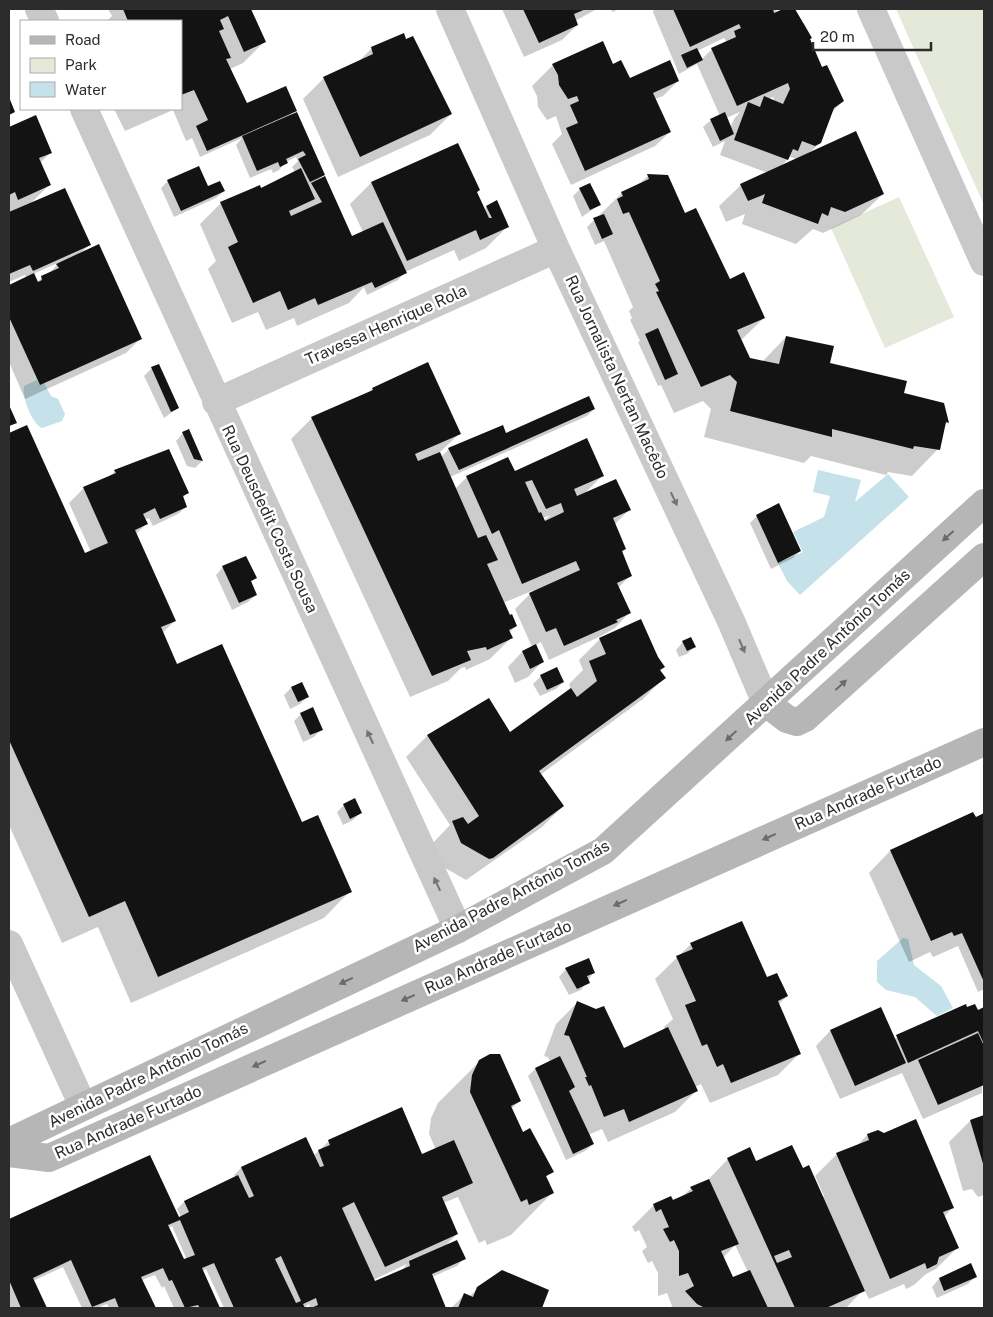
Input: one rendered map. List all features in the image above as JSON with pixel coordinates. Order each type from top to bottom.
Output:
[{"type":"street","name":"Rua Jornalista Nertan Macêdo","points":[[450,9],[556,249],[731,621],[766,703],[787,719],[797,722],[805,718],[984,557]]},
{"type":"street","points":[[870,9],[984,262]]},
{"type":"street","name":"Rua Deusdedit Costa Sousa","points":[[84,110],[216,402],[458,928]]},
{"type":"street","name":"Travessa Henrique Rola","points":[[216,402],[556,249]]},
{"type":"street","name":"Avenida Padre Antônio Tomás","points":[[9,1142],[458,928],[603,850],[984,503]]},
{"type":"street","name":"Rua Andrade Furtado","points":[[9,1153],[49,1158],[984,742]]},
{"type":"street","points":[[9,944],[83,1106]]},
{"type":"green space","points":[[896,9],[984,9],[984,205]]},
{"type":"green space","points":[[899,197],[954,317],[885,348],[831,228]]},
{"type":"water","points":[[37,380],[40,385],[44,383],[51,396],[58,399],[65,414],[62,421],[42,428],[31,416],[24,391],[24,386]]},
{"type":"water","points":[[818,470],[861,480],[855,502],[888,474],[909,497],[800,595],[787,581],[778,563],[803,552],[793,532],[824,517],[830,496],[813,492]]},
{"type":"water","points":[[903,938],[908,939],[914,965],[941,986],[953,1008],[937,1016],[915,997],[886,990],[877,982],[877,961]]},
{"type":"building","points":[[123,9],[251,9],[266,42],[244,52],[228,16],[220,20],[224,29],[219,31],[231,58],[226,59],[247,103],[286,86],[297,111],[207,151],[196,126],[208,120],[194,90],[182,95],[182,20],[128,20]]},
{"type":"building","points":[[523,9],[586,9],[574,14],[578,25],[539,43]]},
{"type":"building","points":[[673,9],[773,9],[774,13],[783,9],[795,9],[812,38],[810,39],[822,67],[827,65],[844,101],[834,108],[821,143],[815,146],[802,141],[798,151],[793,149],[788,160],[734,140],[748,102],[760,107],[764,96],[783,104],[790,89],[788,83],[737,106],[711,48],[736,37],[734,31],[741,28],[739,24],[690,47]]},
{"type":"building","points":[[404,33],[406,39],[413,36],[452,114],[360,157],[323,77],[373,54],[371,47]]},
{"type":"building","points":[[603,41],[613,64],[621,60],[630,78],[670,60],[679,81],[653,93],[671,132],[585,171],[566,128],[578,123],[570,105],[579,101],[577,96],[568,99],[559,85],[558,75],[552,64]]},
{"type":"building","points":[[697,48],[703,60],[687,68],[681,55]]},
{"type":"building","points":[[9,97],[15,112],[9,115]]},
{"type":"building","points":[[297,112],[325,175],[310,182],[298,159],[306,155],[303,151],[286,159],[288,163],[280,167],[278,162],[257,171],[242,136]]},
{"type":"building","points":[[725,112],[734,134],[720,141],[710,119]]},
{"type":"building","points":[[36,115],[52,153],[39,158],[51,185],[18,200],[15,192],[9,195],[9,127]]},
{"type":"building","points":[[856,131],[884,194],[845,212],[831,207],[828,216],[822,213],[818,224],[762,203],[765,194],[748,201],[740,184]]},
{"type":"building","points":[[458,143],[480,190],[477,192],[489,218],[492,218],[486,206],[497,200],[509,227],[480,240],[476,230],[407,261],[371,182]]},
{"type":"building","points":[[199,166],[208,186],[220,181],[225,191],[181,211],[167,180]]},
{"type":"building","points":[[301,168],[315,199],[289,211],[291,216],[322,202],[311,183],[325,176],[352,236],[383,222],[407,273],[375,288],[372,282],[318,305],[315,298],[288,310],[280,291],[253,303],[228,247],[238,242],[220,202],[260,185],[261,188]]},
{"type":"building","points":[[647,174],[668,175],[685,213],[696,208],[730,279],[744,272],[765,318],[737,330],[750,358],[779,364],[786,336],[834,346],[830,363],[907,381],[904,393],[944,403],[949,423],[946,422],[940,450],[914,446],[913,449],[832,429],[832,437],[730,411],[737,382],[730,375],[701,387],[656,292],[659,291],[655,284],[660,281],[629,212],[623,214],[617,199],[623,196],[621,192],[649,179]]},
{"type":"building","points":[[590,183],[601,205],[590,210],[579,188]]},
{"type":"building","points":[[65,188],[91,245],[33,271],[30,265],[9,274],[9,212]]},
{"type":"building","points":[[604,214],[613,234],[602,239],[593,218]]},
{"type":"building","points":[[99,244],[142,339],[40,385],[9,317],[9,285],[34,273],[38,282],[42,280],[41,276],[59,268],[56,264]]},
{"type":"building","points":[[658,328],[678,374],[665,380],[645,334]]},
{"type":"building","points":[[428,362],[461,434],[415,454],[418,461],[440,452],[478,538],[486,535],[498,560],[487,564],[510,615],[512,614],[517,626],[509,630],[513,638],[487,650],[486,647],[467,651],[471,660],[432,676],[311,417],[373,390],[372,388]]},
{"type":"building","points":[[159,364],[179,408],[171,412],[151,367]]},
{"type":"building","points":[[589,396],[595,409],[459,470],[448,448],[503,425],[506,433]]},
{"type":"building","points":[[9,405],[17,423],[9,426]]},
{"type":"building","points":[[27,425],[85,553],[108,543],[83,487],[116,473],[114,470],[169,449],[189,493],[183,496],[187,507],[160,519],[155,508],[143,514],[148,524],[135,530],[176,621],[161,627],[177,664],[222,644],[302,822],[318,815],[352,892],[158,977],[125,901],[89,917],[9,740],[9,433]]},
{"type":"building","points":[[189,429],[203,461],[194,459],[182,432]]},
{"type":"building","points":[[587,438],[604,476],[574,489],[577,496],[616,479],[631,510],[613,518],[626,549],[622,551],[632,576],[617,583],[631,613],[616,620],[618,622],[564,646],[556,628],[546,632],[529,593],[580,570],[576,561],[522,584],[499,530],[492,534],[466,476],[508,457],[515,471]],"holes":[[[532,480],[546,509],[561,503],[564,512],[545,521],[541,512],[539,513],[525,482]]]},
{"type":"building","points":[[779,503],[801,551],[778,563],[756,515]]},
{"type":"building","points":[[246,556],[257,578],[251,581],[257,595],[239,603],[222,566]]},
{"type":"building","points":[[641,619],[658,657],[665,667],[660,670],[666,678],[539,771],[564,806],[493,858],[489,859],[461,843],[452,821],[463,817],[468,824],[479,816],[427,735],[489,698],[510,732],[571,688],[577,697],[597,681],[589,661],[606,654],[599,638]]},
{"type":"building","points":[[691,637],[696,647],[687,651],[682,641]]},
{"type":"building","points":[[536,644],[544,662],[530,669],[522,651]]},
{"type":"building","points":[[557,667],[564,682],[547,690],[540,675]]},
{"type":"building","points":[[302,682],[309,697],[298,702],[291,687]]},
{"type":"building","points":[[313,707],[323,730],[310,735],[300,713]]},
{"type":"building","points":[[355,798],[362,813],[350,819],[343,804]]},
{"type":"building","points":[[973,812],[976,817],[984,813],[984,982],[962,933],[954,936],[952,932],[931,941],[890,850]]},
{"type":"building","points":[[742,921],[767,977],[777,973],[788,996],[778,1001],[801,1054],[731,1083],[723,1064],[717,1067],[707,1044],[702,1046],[685,1005],[696,1001],[676,956],[693,949],[690,943]]},
{"type":"building","points":[[589,958],[595,973],[587,976],[590,983],[577,989],[565,968]]},
{"type":"building","points":[[577,1001],[596,1009],[604,1006],[624,1048],[668,1027],[698,1091],[629,1122],[624,1109],[604,1117],[591,1085],[589,1086],[585,1077],[587,1077],[569,1036],[564,1035]]},
{"type":"building","points":[[966,1004],[967,1007],[975,1004],[978,1010],[984,1007],[984,1044],[978,1031],[908,1063],[896,1035]]},
{"type":"building","points":[[881,1007],[906,1063],[855,1086],[830,1030]]},
{"type":"building","points":[[978,1033],[984,1046],[984,1085],[938,1105],[918,1060]]},
{"type":"building","points":[[490,1054],[500,1054],[521,1101],[511,1106],[523,1132],[530,1128],[554,1172],[546,1176],[554,1193],[529,1205],[527,1199],[521,1202],[470,1092],[472,1075],[479,1060]]},
{"type":"building","points":[[560,1056],[575,1087],[569,1091],[594,1144],[573,1154],[535,1068]]},
{"type":"building","points":[[402,1107],[422,1154],[454,1140],[473,1183],[442,1197],[458,1234],[385,1267],[354,1202],[342,1208],[375,1281],[410,1266],[409,1261],[457,1240],[466,1259],[432,1274],[446,1308],[311,1308],[318,1305],[316,1298],[303,1304],[305,1308],[234,1308],[214,1263],[202,1268],[220,1308],[200,1308],[198,1305],[185,1308],[172,1280],[169,1281],[163,1268],[141,1277],[156,1308],[119,1308],[115,1298],[92,1307],[71,1260],[33,1278],[47,1308],[21,1308],[9,1280],[9,1219],[150,1155],[179,1217],[189,1212],[184,1201],[238,1175],[249,1198],[254,1196],[241,1167],[306,1137],[320,1167],[324,1166],[318,1150],[330,1145],[328,1140]],"holes":[[[180,1220],[195,1255],[184,1259],[168,1225]],[[281,1256],[301,1301],[296,1303],[275,1259]]]},
{"type":"building","points":[[984,1115],[984,1167],[970,1120]]},
{"type":"building","points":[[916,1119],[954,1208],[943,1212],[959,1248],[939,1257],[937,1264],[927,1269],[925,1263],[890,1279],[836,1153],[869,1140],[867,1134],[878,1130],[884,1133]]},
{"type":"building","points":[[792,1145],[803,1168],[809,1165],[865,1291],[826,1308],[795,1308],[727,1158],[750,1147],[756,1161]],"holes":[[[789,1250],[792,1257],[777,1263],[774,1256]]]},
{"type":"building","points":[[709,1179],[739,1244],[721,1251],[733,1277],[750,1270],[768,1308],[705,1308],[697,1304],[685,1291],[694,1286],[688,1273],[679,1276],[679,1251],[674,1240],[670,1242],[663,1229],[669,1227],[661,1209],[656,1212],[653,1204],[671,1196],[673,1200],[693,1191],[690,1187]]},
{"type":"building","points":[[971,1263],[977,1277],[944,1291],[939,1278]]},
{"type":"building","points":[[502,1270],[549,1290],[542,1308],[458,1308],[464,1293],[473,1297],[477,1287]]}]
